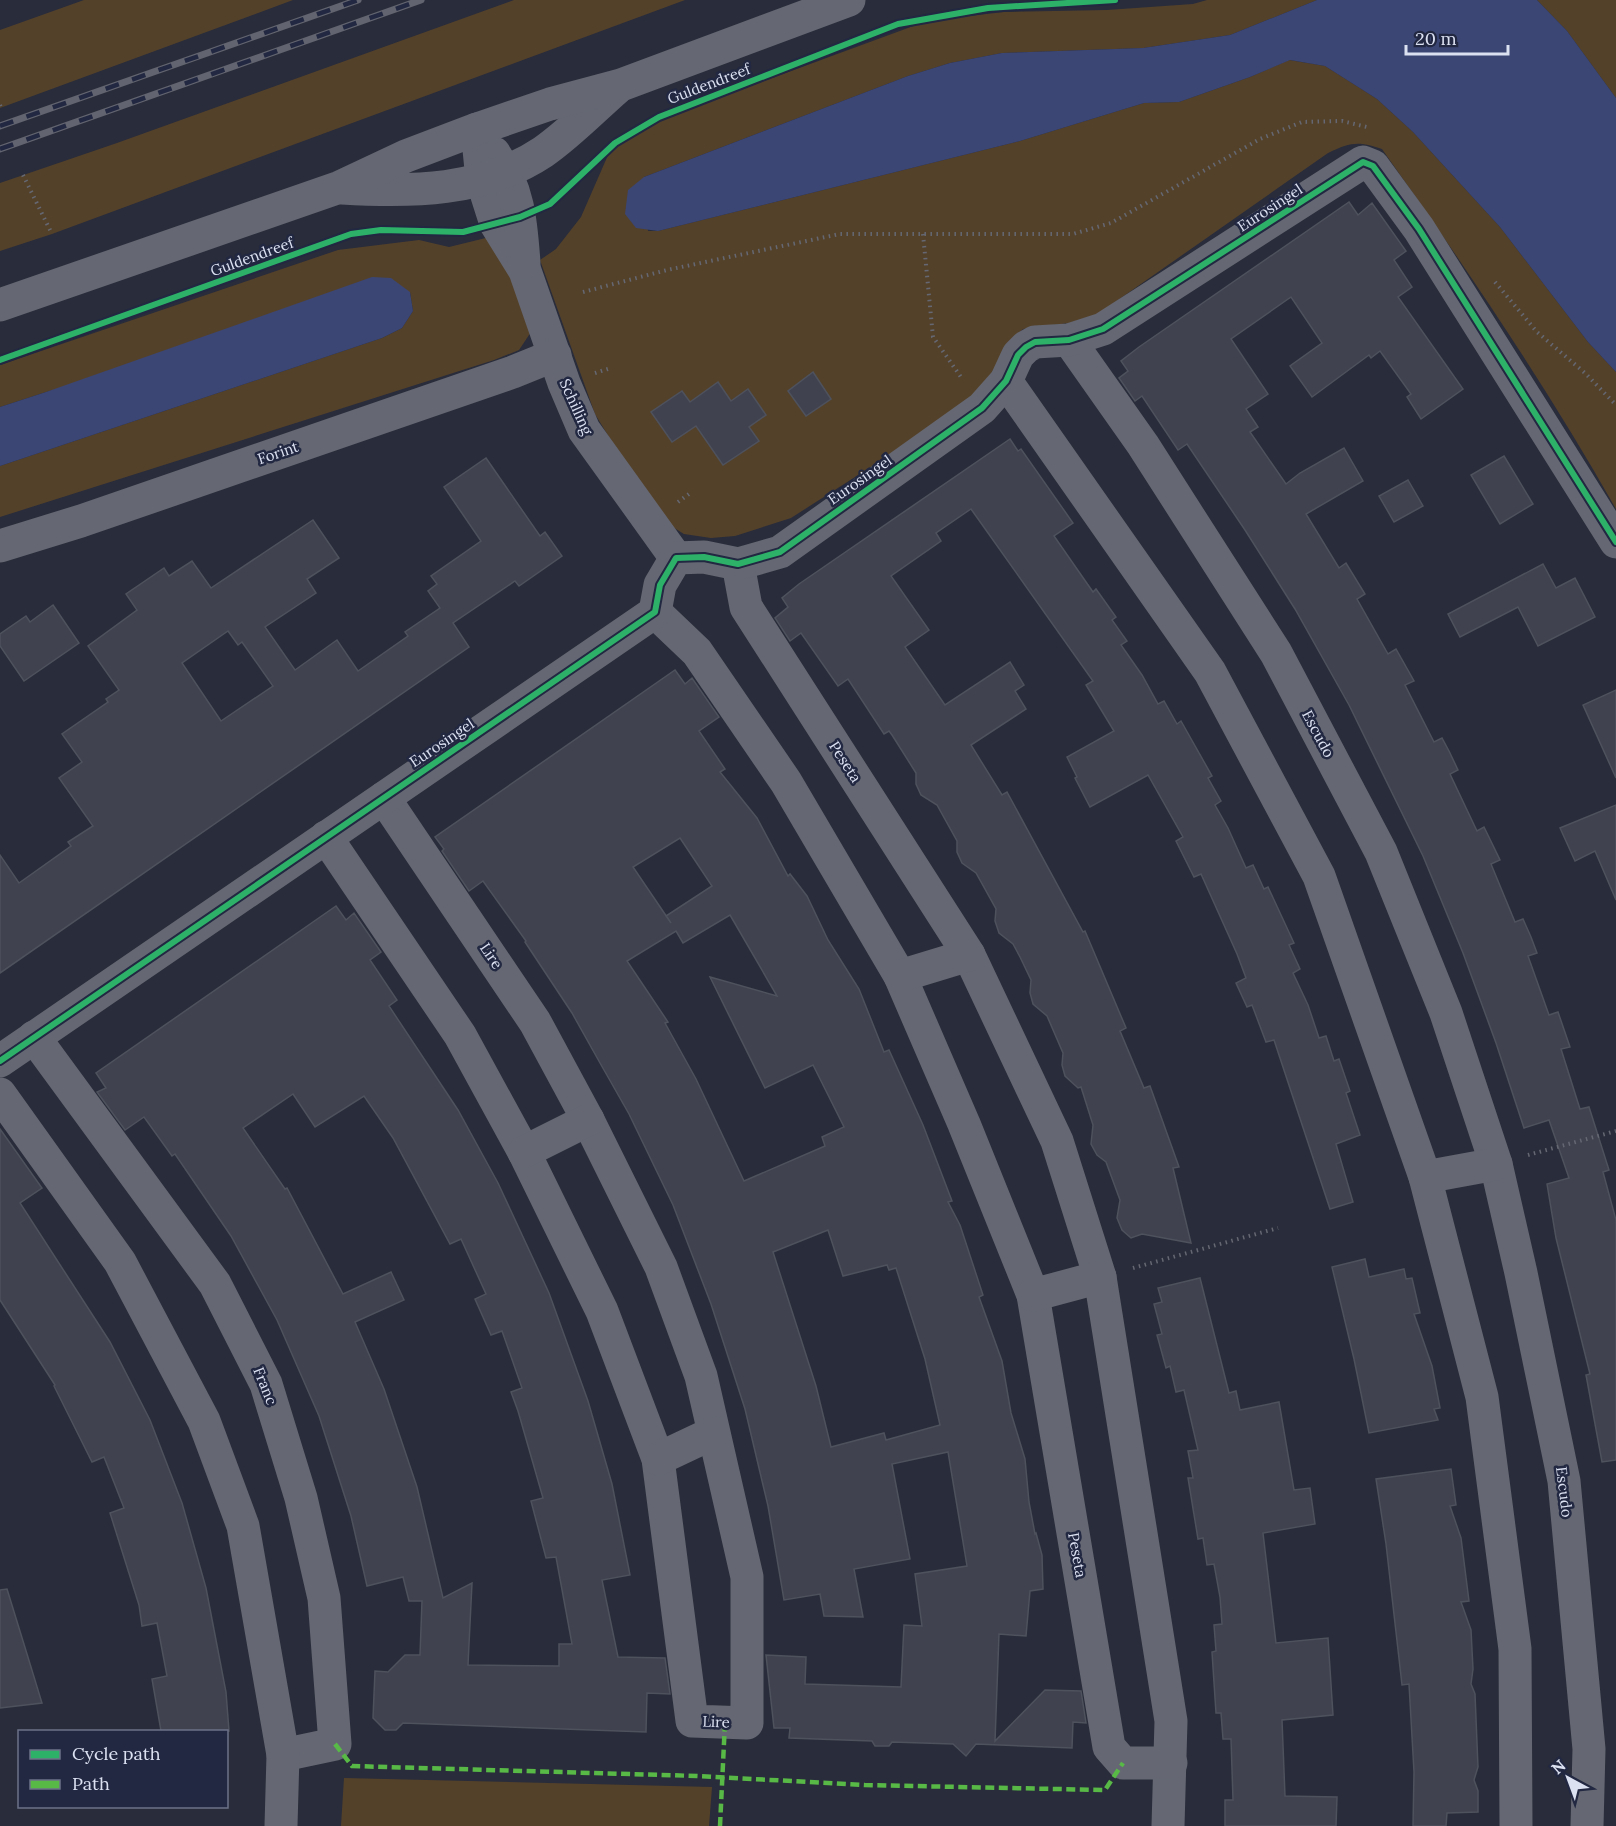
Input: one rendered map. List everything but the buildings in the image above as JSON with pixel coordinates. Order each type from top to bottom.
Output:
[{"type":"street","name":"Guldendreef","points":[[0,305],[340,188],[406,156],[477,129],[550,104],[621,85],[849,0]]},
{"type":"street","name":"Guldendreef","points":[[340,188],[400,191],[446,187],[495,176],[543,152],[621,85]]},
{"type":"street","name":"Schilling","points":[[477,129],[495,176],[496,224],[525,271],[564,383],[584,430],[676,558]]},
{"type":"street","name":"Eurosingel","points":[[676,558],[704,557],[738,564],[780,552],[982,408],[1006,381],[1018,355],[1026,347],[1046,339],[1069,340],[1103,329],[1363,162],[1373,166],[1419,229],[1616,542]]},
{"type":"street","name":"Escudo","points":[[1069,340],[1143,445],[1276,653],[1376,842],[1446,1013],[1496,1164],[1564,1481],[1589,1749],[1587,1826]]},
{"type":"street","name":"Forint","points":[[0,546],[81,521],[513,372],[555,355]]},
{"type":"street","points":[[1006,381],[1210,672],[1319,876],[1425,1177],[1482,1397],[1515,1649],[1516,1826]]},
{"type":"street","points":[[655,612],[660,585],[676,558]]},
{"type":"street","name":"Peseta","points":[[738,564],[746,607],[969,955],[1057,1141],[1100,1277],[1171,1721],[1168,1826]]},
{"type":"street","name":"Eurosingel","points":[[0,1061],[655,612]]},
{"type":"street","name":"Peseta","points":[[655,612],[696,652],[786,782],[900,976],[964,1124],[1033,1295],[1109,1747],[1123,1763],[1171,1763]]},
{"type":"street","name":"Lire","points":[[326,837],[460,1035],[524,1152],[602,1311],[658,1459],[692,1721],[747,1723],[747,1577],[701,1376],[661,1267],[588,1120],[535,1022],[384,798]]},
{"type":"street","points":[[900,976],[969,955]]},
{"type":"street","name":"Franc","points":[[34,1037],[215,1284],[266,1384],[301,1498],[324,1598],[335,1744],[283,1755]]},
{"type":"street","points":[[0,1094],[120,1262],[204,1421],[243,1526],[283,1755],[281,1826]]},
{"type":"street","points":[[524,1152],[588,1120]]},
{"type":"street","points":[[1425,1177],[1496,1164]]},
{"type":"street","points":[[1033,1295],[1100,1277]]},
{"type":"street","points":[[658,1459],[713,1433]]},
{"type":"path","points":[[583,292],[667,270],[840,234],[1073,234],[1111,223],[1260,138],[1302,122],[1342,121],[1370,127]]},
{"type":"path","points":[[22,175],[52,234]]},
{"type":"path","points":[[923,234],[933,337],[982,408]]},
{"type":"path","points":[[1492,277],[1537,332],[1585,373],[1616,405]]},
{"type":"path","points":[[1496,1164],[1616,1131]]},
{"type":"path","points":[[1100,1277],[1278,1228]]},
{"type":"shaded area","points":[[84,0],[293,0],[0,108],[0,30]]},
{"type":"shaded area","points":[[514,0],[685,0],[52,234],[0,251],[0,183]]},
{"type":"shaded area","points":[[1207,0],[1317,0],[1230,35],[1143,48],[1002,53],[950,63],[908,76],[644,177],[648,231],[658,231],[1020,141],[1144,103],[1179,102],[1250,77],[1289,60],[1325,66],[1377,99],[1413,132],[1500,227],[1588,342],[1616,372],[1616,509],[1504,326],[1382,149],[1355,144],[1328,153],[1098,314],[1069,323],[1023,329],[1007,343],[994,373],[969,404],[791,518],[735,536],[711,538],[684,534],[663,521],[595,414],[540,260],[556,249],[581,217],[612,146],[645,125],[927,21],[1004,12],[1107,10],[1193,4]]},
{"type":"shaded area","points":[[1537,0],[1616,0],[1616,98],[1567,31]]},
{"type":"shaded area","points":[[494,236],[531,314],[531,332],[519,350],[494,360],[0,517],[0,466],[382,338],[402,328],[413,311],[410,292],[46,392],[0,407],[0,365],[338,250],[419,240],[449,247]]},
{"type":"shaded area","points":[[344,1778],[712,1787],[709,1826],[341,1826]]},
{"type":"water","points":[[1317,0],[1537,0],[1567,31],[1616,98],[1616,372],[1588,342],[1500,227],[1413,132],[1377,99],[1325,66],[1290,60],[1179,102],[1144,103],[1020,141],[658,231],[636,228],[625,214],[628,190],[644,177],[908,76],[950,63],[1002,53],[1143,48],[1230,35]]},
{"type":"water","points":[[372,277],[391,278],[410,292],[413,311],[402,328],[382,338],[0,466],[0,407]]},
{"type":"railway","points":[[0,126],[358,0]]},
{"type":"railway","points":[[0,149],[421,0]]},
{"type":"marked path","points":[[720,1826],[725,1722]]},
{"type":"marked path","points":[[335,1744],[352,1766],[697,1776],[865,1785],[1105,1790],[1123,1763]]},
{"type":"cycle path","points":[[0,360],[351,234],[381,230],[463,232],[520,217],[550,204],[615,143],[659,117],[898,24],[988,8],[1115,0]]},
{"type":"cycle path","points":[[0,1061],[655,612],[660,585],[676,558],[704,557],[738,564],[780,552],[982,408],[1006,381],[1018,355],[1026,347],[1035,342],[1069,340],[1103,329],[1363,162],[1373,166],[1419,229],[1616,542]]}]
